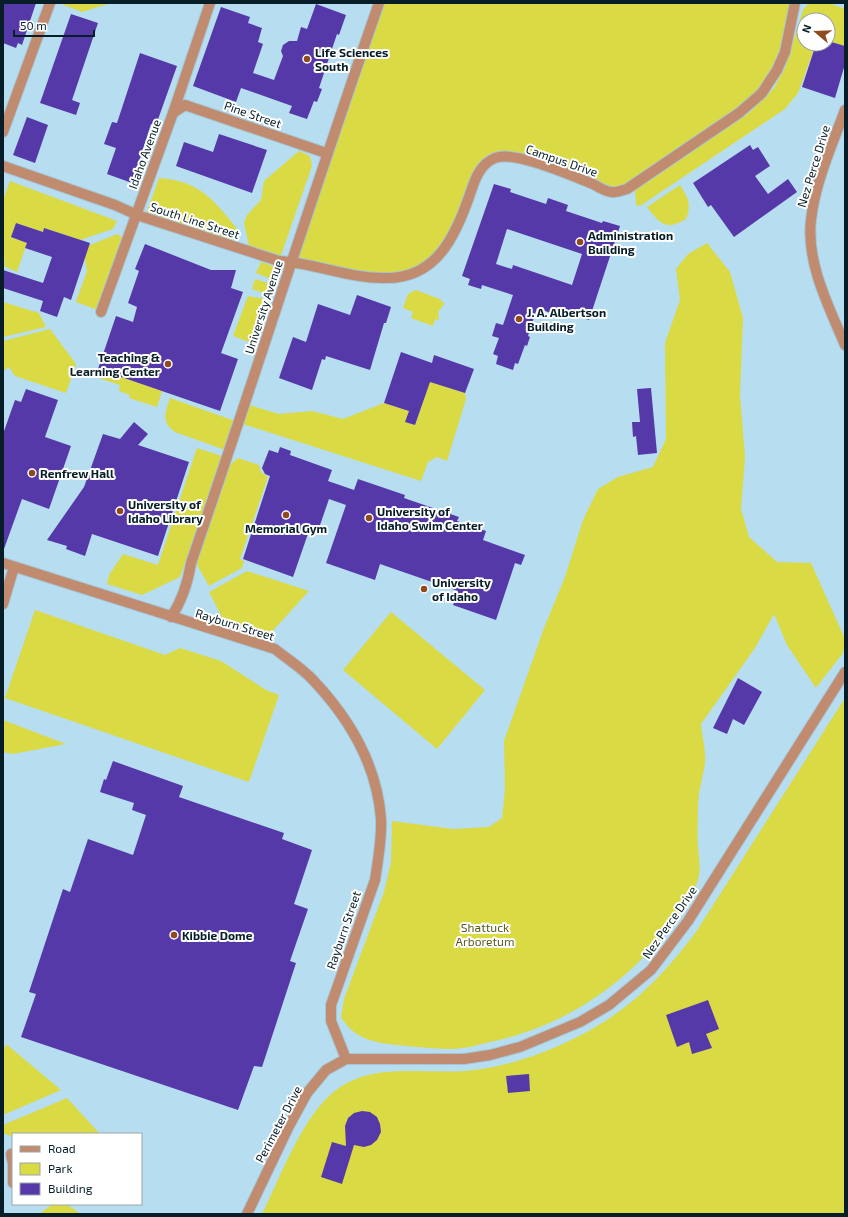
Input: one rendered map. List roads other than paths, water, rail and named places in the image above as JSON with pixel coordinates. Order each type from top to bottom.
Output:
[{"type":"street","points":[[3,132],[50,3]]},
{"type":"street","name":"Idaho Avenue","points":[[101,312],[173,113],[210,3]]},
{"type":"street","name":"University Avenue","points":[[171,617],[177,608],[188,580],[191,563],[245,403],[326,153],[378,3]]},
{"type":"street","name":"Campus Drive","points":[[291,262],[356,275],[387,278],[410,274],[423,268],[436,259],[452,238],[473,181],[481,169],[494,158],[508,156],[524,159],[612,192],[627,189],[739,113],[762,93],[777,70],[785,52],[795,3]]},
{"type":"street","name":"Pine Street","points":[[173,113],[185,105],[326,153]]},
{"type":"street","name":"Nez Perce Drive","points":[[845,110],[817,191],[811,221],[812,250],[822,291],[845,345]]},
{"type":"street","name":"South Line Street","points":[[3,166],[137,214],[279,261],[291,262]]},
{"type":"street","name":"Rayburn Street","points":[[3,563],[275,649],[312,678],[341,712],[367,761],[377,794],[381,820],[375,880],[330,1010],[331,1021],[346,1059]]},
{"type":"street","points":[[3,604],[14,567]]},
{"type":"street","name":"Nez Perce Drive","points":[[346,1059],[464,1059],[490,1055],[520,1047],[550,1036],[580,1022],[609,1005],[651,970],[674,942],[845,672]]},
{"type":"street","name":"Perimeter Drive","points":[[247,1214],[307,1093],[326,1070],[346,1059]]},
{"type":"place","name":"Life Sciences South","points":[[307,59]]},
{"type":"place","name":"Administration Building","points":[[580,242]]},
{"type":"place","name":"J. A. Albertson Building","points":[[519,319]]},
{"type":"place","name":"Teaching & Learning Center","points":[[168,364]]},
{"type":"place","name":"Renfrew Hall","points":[[32,473]]},
{"type":"place","name":"University of Idaho Library","points":[[120,511]]},
{"type":"place","name":"Memorial Gym","points":[[286,515]]},
{"type":"place","name":"University of Idaho Swim Center","points":[[369,518]]},
{"type":"place","name":"University of Idaho","points":[[424,589]]},
{"type":"place","name":"Kibbie Dome","points":[[174,935]]},
{"type":"park label","name":"Shattuck Arboretum","points":[[485,934]]}]
